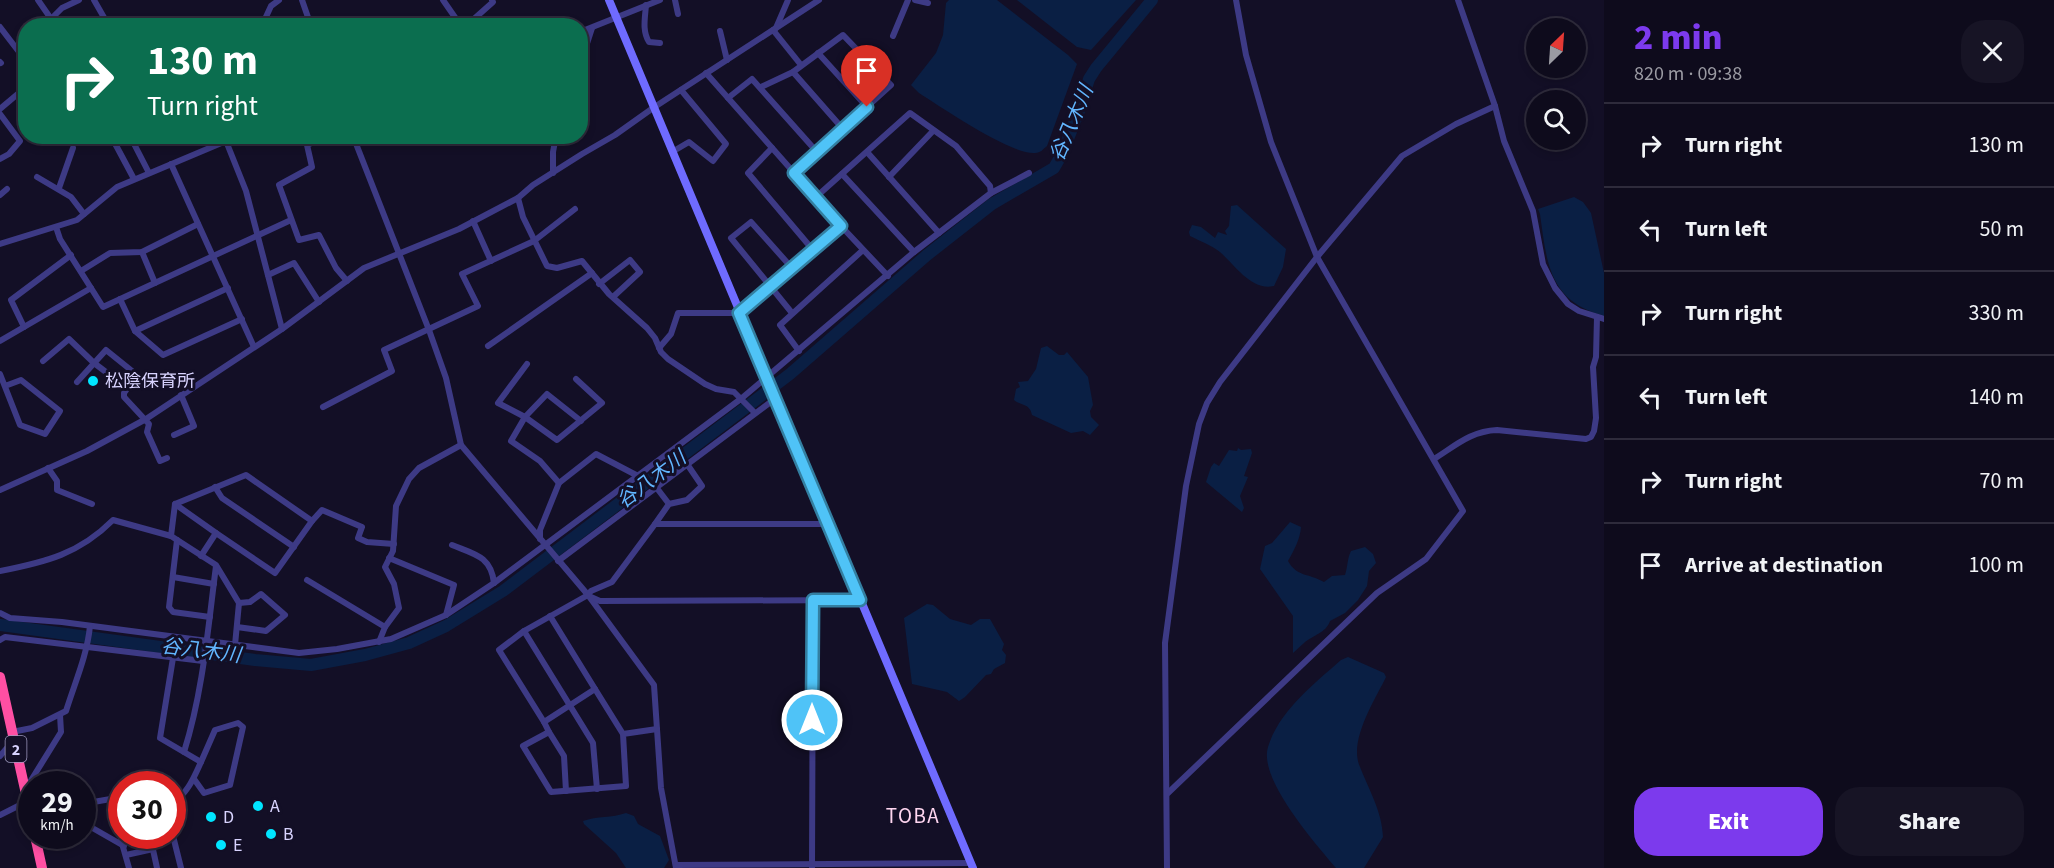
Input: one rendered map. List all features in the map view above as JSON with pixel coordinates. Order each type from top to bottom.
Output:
[{"type":"highway","name":"2","points":[[0,677],[20,771]]},
{"type":"highway","points":[[38,849],[42,868]]},
{"type":"street","points":[[38,0],[50,18]]},
{"type":"street","points":[[52,18],[62,8],[79,0]]},
{"type":"street","points":[[94,0],[105,18]]},
{"type":"street","points":[[266,18],[272,6],[279,0]]},
{"type":"street","points":[[302,0],[308,18]]},
{"type":"street","points":[[443,0],[455,18]]},
{"type":"street","points":[[475,18],[493,2],[492,0]]},
{"type":"street","points":[[355,144],[446,378],[461,445],[478,468],[498,488],[588,595],[654,685],[661,788],[676,866],[971,866],[609,0]]},
{"type":"street","points":[[588,29],[660,0]]},
{"type":"street","points":[[675,0],[678,14]]},
{"type":"street","points":[[774,29],[788,0]]},
{"type":"street","points":[[0,490],[87,451],[146,419],[282,329],[364,268],[473,222],[518,198],[533,185],[615,135],[819,0]]},
{"type":"street","points":[[893,36],[908,0]]},
{"type":"street","points":[[915,0],[928,3]]},
{"type":"street","points":[[1168,792],[1377,593],[1426,558],[1463,511],[1317,257],[1271,142],[1246,55],[1236,0]]},
{"type":"street","points":[[1434,459],[1472,434],[1483,430],[1586,439],[1591,437],[1594,431],[1596,418],[1593,367],[1600,318],[1568,304],[1555,288],[1543,264],[1533,211],[1504,141],[1495,106],[1458,0]]},
{"type":"street","points":[[646,4],[644,30],[647,40],[660,43]]},
{"type":"street","points":[[0,27],[18,51]]},
{"type":"street","points":[[588,40],[592,28]]},
{"type":"street","points":[[774,29],[801,65]]},
{"type":"street","points":[[720,31],[727,60]]},
{"type":"street","points":[[761,87],[793,72],[843,35],[891,86],[794,173]]},
{"type":"street","points":[[818,53],[867,107]]},
{"type":"street","points":[[793,72],[843,129]]},
{"type":"street","points":[[706,73],[888,276]]},
{"type":"street","points":[[728,98],[752,79],[817,152]]},
{"type":"street","points":[[672,152],[689,142],[713,161],[726,144],[681,90]]},
{"type":"street","points":[[0,109],[18,94]]},
{"type":"street","points":[[1167,868],[1166,644],[1186,486],[1199,424],[1207,403],[1220,382],[1317,257],[1402,156],[1456,124],[1495,106]]},
{"type":"street","points":[[816,197],[910,113],[956,146],[990,186],[991,193]]},
{"type":"street","points":[[0,114],[18,138]]},
{"type":"street","points":[[890,177],[933,131]]},
{"type":"street","points":[[0,159],[9,154],[18,143]]},
{"type":"street","points":[[115,144],[134,179]]},
{"type":"street","points":[[134,144],[148,173]]},
{"type":"street","points":[[227,144],[246,191],[282,329]]},
{"type":"street","points":[[309,144],[307,145],[312,166],[279,185],[298,240],[319,235],[336,268],[347,281]]},
{"type":"street","points":[[553,173],[554,144]]},
{"type":"street","points":[[0,244],[76,220],[117,187],[215,145]]},
{"type":"street","points":[[59,188],[73,148]]},
{"type":"street","points":[[772,148],[748,173],[813,250]]},
{"type":"street","points":[[867,152],[939,232]]},
{"type":"street","points":[[171,164],[254,347]]},
{"type":"street","points":[[0,613],[10,618],[299,653],[337,650],[391,639],[446,615],[494,583],[542,542],[638,476],[742,398],[939,232],[991,193],[1029,173]]},
{"type":"street","points":[[842,174],[914,252]]},
{"type":"street","points":[[37,177],[71,197],[84,214]]},
{"type":"street","points":[[0,195],[7,189]]},
{"type":"street","points":[[518,198],[523,217],[547,266],[557,268],[582,261],[612,297],[648,328],[668,359],[705,384],[716,389],[734,392],[755,413]]},
{"type":"street","points":[[323,407],[392,371],[384,350],[478,306],[462,274],[534,241],[575,209]]},
{"type":"street","points":[[56,227],[60,239],[103,307],[291,220]]},
{"type":"street","points":[[473,222],[491,261]]},
{"type":"street","points":[[792,268],[751,222],[731,238],[792,313]]},
{"type":"street","points":[[81,271],[110,253],[142,252],[198,224]]},
{"type":"street","points":[[659,348],[671,334],[678,313],[739,313],[841,226]]},
{"type":"street","points":[[799,351],[780,325],[863,250]]},
{"type":"street","points":[[142,252],[155,283]]},
{"type":"street","points":[[24,327],[11,300],[71,255]]},
{"type":"street","points":[[600,284],[630,260],[640,272],[612,297]]},
{"type":"street","points":[[268,275],[294,263],[319,302]]},
{"type":"street","points":[[488,346],[592,273]]},
{"type":"street","points":[[0,341],[91,288]]},
{"type":"street","points":[[135,331],[228,288]]},
{"type":"street","points":[[120,299],[135,331],[163,355],[242,319]]},
{"type":"street","points":[[43,361],[69,339],[94,363],[127,388]]},
{"type":"street","points":[[77,382],[105,350],[137,375],[124,393],[124,397],[149,424],[147,432],[160,460],[167,458]]},
{"type":"street","points":[[527,364],[498,403],[525,417],[557,440],[602,403],[576,380]]},
{"type":"street","points":[[0,374],[20,425],[45,434],[60,411],[21,380],[5,386]]},
{"type":"street","points":[[559,483],[540,461],[511,441],[525,417],[547,394],[581,421]]},
{"type":"street","points":[[174,435],[194,426],[181,395]]},
{"type":"street","points":[[558,561],[776,398]]},
{"type":"street","points":[[379,642],[385,627],[399,608],[394,584],[385,567],[394,544],[396,506],[409,478],[419,468],[461,445]]},
{"type":"street","points":[[542,542],[540,530],[559,483],[596,454],[638,476]]},
{"type":"street","points":[[566,791],[564,756],[499,650],[524,631],[588,595],[591,591],[612,582],[669,504],[687,500],[702,486],[687,464]]},
{"type":"street","points":[[48,468],[57,481],[57,490],[92,504]]},
{"type":"street","points":[[176,504],[246,475],[312,521]]},
{"type":"street","points":[[215,487],[222,498],[294,547]]},
{"type":"street","points":[[656,488],[669,504]]},
{"type":"street","points":[[176,504],[275,573],[322,510],[362,527],[358,538],[368,542],[394,544]]},
{"type":"street","points":[[171,536],[176,504]]},
{"type":"street","points":[[0,571],[43,563],[62,555],[97,537],[113,520],[171,536],[216,565],[239,603],[235,645]]},
{"type":"street","points":[[655,524],[827,524]]},
{"type":"street","points":[[201,556],[216,533]]},
{"type":"street","points":[[177,540],[169,607],[172,612],[210,617]]},
{"type":"street","points":[[452,545],[479,555],[493,570],[494,583]]},
{"type":"street","points":[[389,558],[454,585],[446,615]]},
{"type":"street","points":[[184,752],[192,728],[216,565]]},
{"type":"street","points":[[172,577],[214,584]]},
{"type":"street","points":[[307,580],[385,627]]},
{"type":"street","points":[[237,627],[266,631],[285,615],[261,594],[250,602],[239,603]]},
{"type":"street","points":[[588,595],[600,601],[860,600]]},
{"type":"street","points":[[812,866],[813,600]]},
{"type":"street","points":[[549,732],[523,746],[551,792],[626,786],[623,734],[550,616]]},
{"type":"street","points":[[0,756],[13,736],[66,711],[88,647],[90,626]]},
{"type":"street","points":[[524,631],[593,743],[597,789]]},
{"type":"street","points":[[0,640],[5,637],[203,662]]},
{"type":"street","points":[[173,658],[160,738],[201,762]]},
{"type":"street","points":[[544,722],[595,689]]},
{"type":"street","points":[[37,771],[61,732],[60,715]]},
{"type":"street","points":[[186,790],[194,779],[215,730],[238,723],[243,727],[230,786],[204,793],[194,779]]},
{"type":"street","points":[[623,734],[657,729]]},
{"type":"street","points":[[0,815],[18,806]]},
{"type":"street","points":[[96,829],[122,843],[129,868]]},
{"type":"street","points":[[126,855],[153,849],[157,868]]},
{"type":"street","points":[[176,849],[181,868]]},
{"type":"water","points":[[949,0],[997,0],[1077,64],[1047,146],[1040,152],[1024,152],[994,139],[919,93],[911,85],[936,53],[943,35],[946,3]]},
{"type":"water","points":[[1017,0],[1136,0],[1091,50],[1077,47]]},
{"type":"water","points":[[1574,197],[1583,202],[1591,213],[1604,273],[1604,316],[1572,301],[1561,290],[1554,278],[1545,249],[1538,209]]},
{"type":"water","points":[[1237,205],[1286,249],[1283,267],[1274,286],[1266,287],[1251,281],[1220,252],[1190,236],[1192,225],[1201,227],[1215,238],[1218,232],[1227,235],[1225,231],[1229,226],[1231,206]]},
{"type":"water","points":[[1047,346],[1059,355],[1067,352],[1088,377],[1093,405],[1090,411],[1091,417],[1099,425],[1090,435],[1083,431],[1071,433],[1032,415],[1027,407],[1014,400],[1016,389],[1020,387],[1018,382],[1028,381],[1036,369],[1041,348]]},
{"type":"water","points":[[1238,448],[1251,449],[1252,453],[1244,476],[1248,477],[1240,496],[1244,508],[1242,512],[1206,482],[1214,463],[1219,466],[1229,450],[1237,451]]},
{"type":"water","points":[[1290,522],[1301,527],[1298,541],[1288,561],[1299,572],[1324,582],[1332,576],[1345,575],[1351,551],[1365,547],[1373,554],[1376,563],[1369,571],[1367,586],[1358,600],[1345,613],[1330,621],[1322,631],[1293,653],[1293,616],[1260,569],[1265,546],[1272,543]]},
{"type":"water","points":[[927,604],[933,605],[950,619],[971,625],[980,619],[990,619],[1004,644],[1002,650],[1006,655],[1005,663],[994,669],[991,674],[986,675],[959,701],[947,692],[912,684],[904,618]]},
{"type":"water","points":[[1348,657],[1384,673],[1386,677],[1364,721],[1357,745],[1357,757],[1378,809],[1383,837],[1364,868],[1336,868],[1280,793],[1267,760],[1268,747],[1273,734],[1289,710],[1341,660]]},
{"type":"water","points":[[626,813],[634,816],[638,824],[660,836],[669,860],[664,868],[626,868],[616,853],[583,821]]},
{"type":"waterway","name":"谷八木川","points":[[0,625],[255,660],[311,665],[365,655],[409,643],[446,626],[503,591],[790,374],[927,255],[992,204],[1054,168],[1079,111],[1089,79],[1152,0]]},
{"type":"place","name":"松陰保育所","points":[[93,381]]},
{"type":"place","name":"A","points":[[258,806]]},
{"type":"place","name":"D","points":[[211,817]]},
{"type":"place","name":"B","points":[[271,834]]},
{"type":"place","name":"E","points":[[221,845]]},
{"type":"district","name":"TOBA","points":[[913,816]]},
{"type":"route","points":[[812,720],[813,600],[860,600],[739,313],[841,226],[794,173],[867,107]]}]
